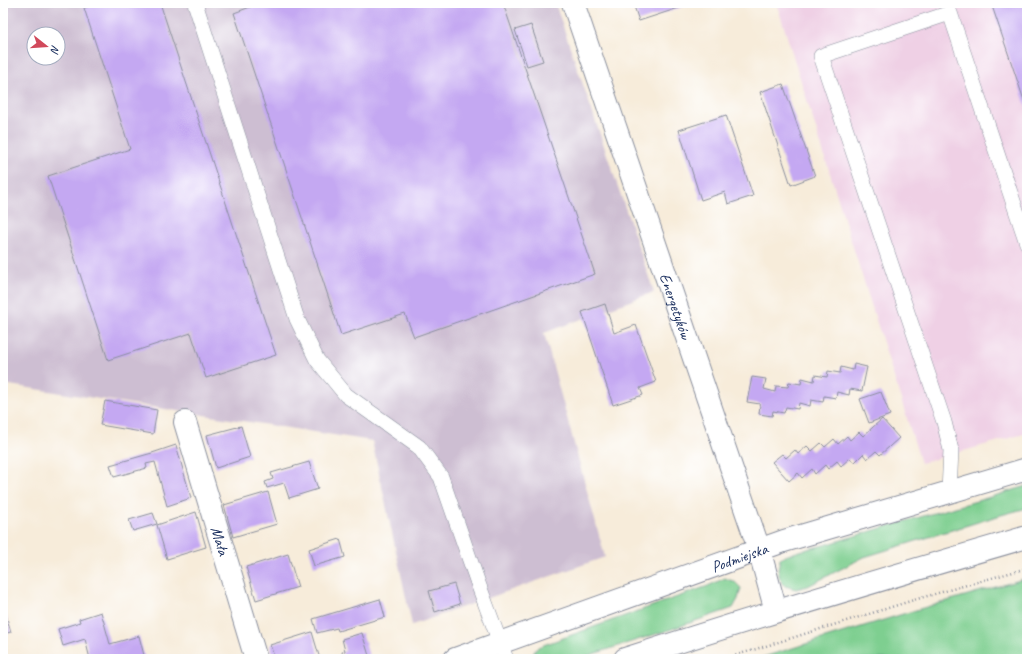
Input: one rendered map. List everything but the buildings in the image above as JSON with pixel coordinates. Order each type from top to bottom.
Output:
[{"type":"main road","name":"Energetyków","points":[[573,3],[758,549],[776,611]]},
{"type":"main road","name":"Mała","points":[[185,422],[256,659]]},
{"type":"main road","name":"Podmiejska","points":[[455,659],[504,651],[758,549],[797,536],[1027,469]]},
{"type":"main road","points":[[624,659],[776,611],[1027,537]]},
{"type":"lane","points":[[195,3],[297,319],[317,360],[346,395],[419,447],[441,477],[479,586],[504,651]]},
{"type":"lane","points":[[949,492],[951,450],[944,422],[821,56],[950,13],[1027,243]]},
{"type":"path","points":[[724,659],[918,599],[1027,568]]},
{"type":"shaded area","points":[[3,3],[555,3],[654,292],[544,333],[605,557],[412,625],[372,441],[3,384]]},
{"type":"shaded area","points":[[776,3],[1027,3],[1027,433],[921,463]]},
{"type":"green space","points":[[1027,486],[1027,508],[864,557],[808,586],[796,589],[785,586],[780,579],[778,570],[780,559],[792,553],[828,544]]},
{"type":"green space","points":[[725,578],[735,582],[741,588],[738,599],[733,608],[577,659],[533,659],[534,652],[538,647],[708,586]]},
{"type":"green space","points":[[1027,578],[1027,659],[757,659],[916,610]]}]
